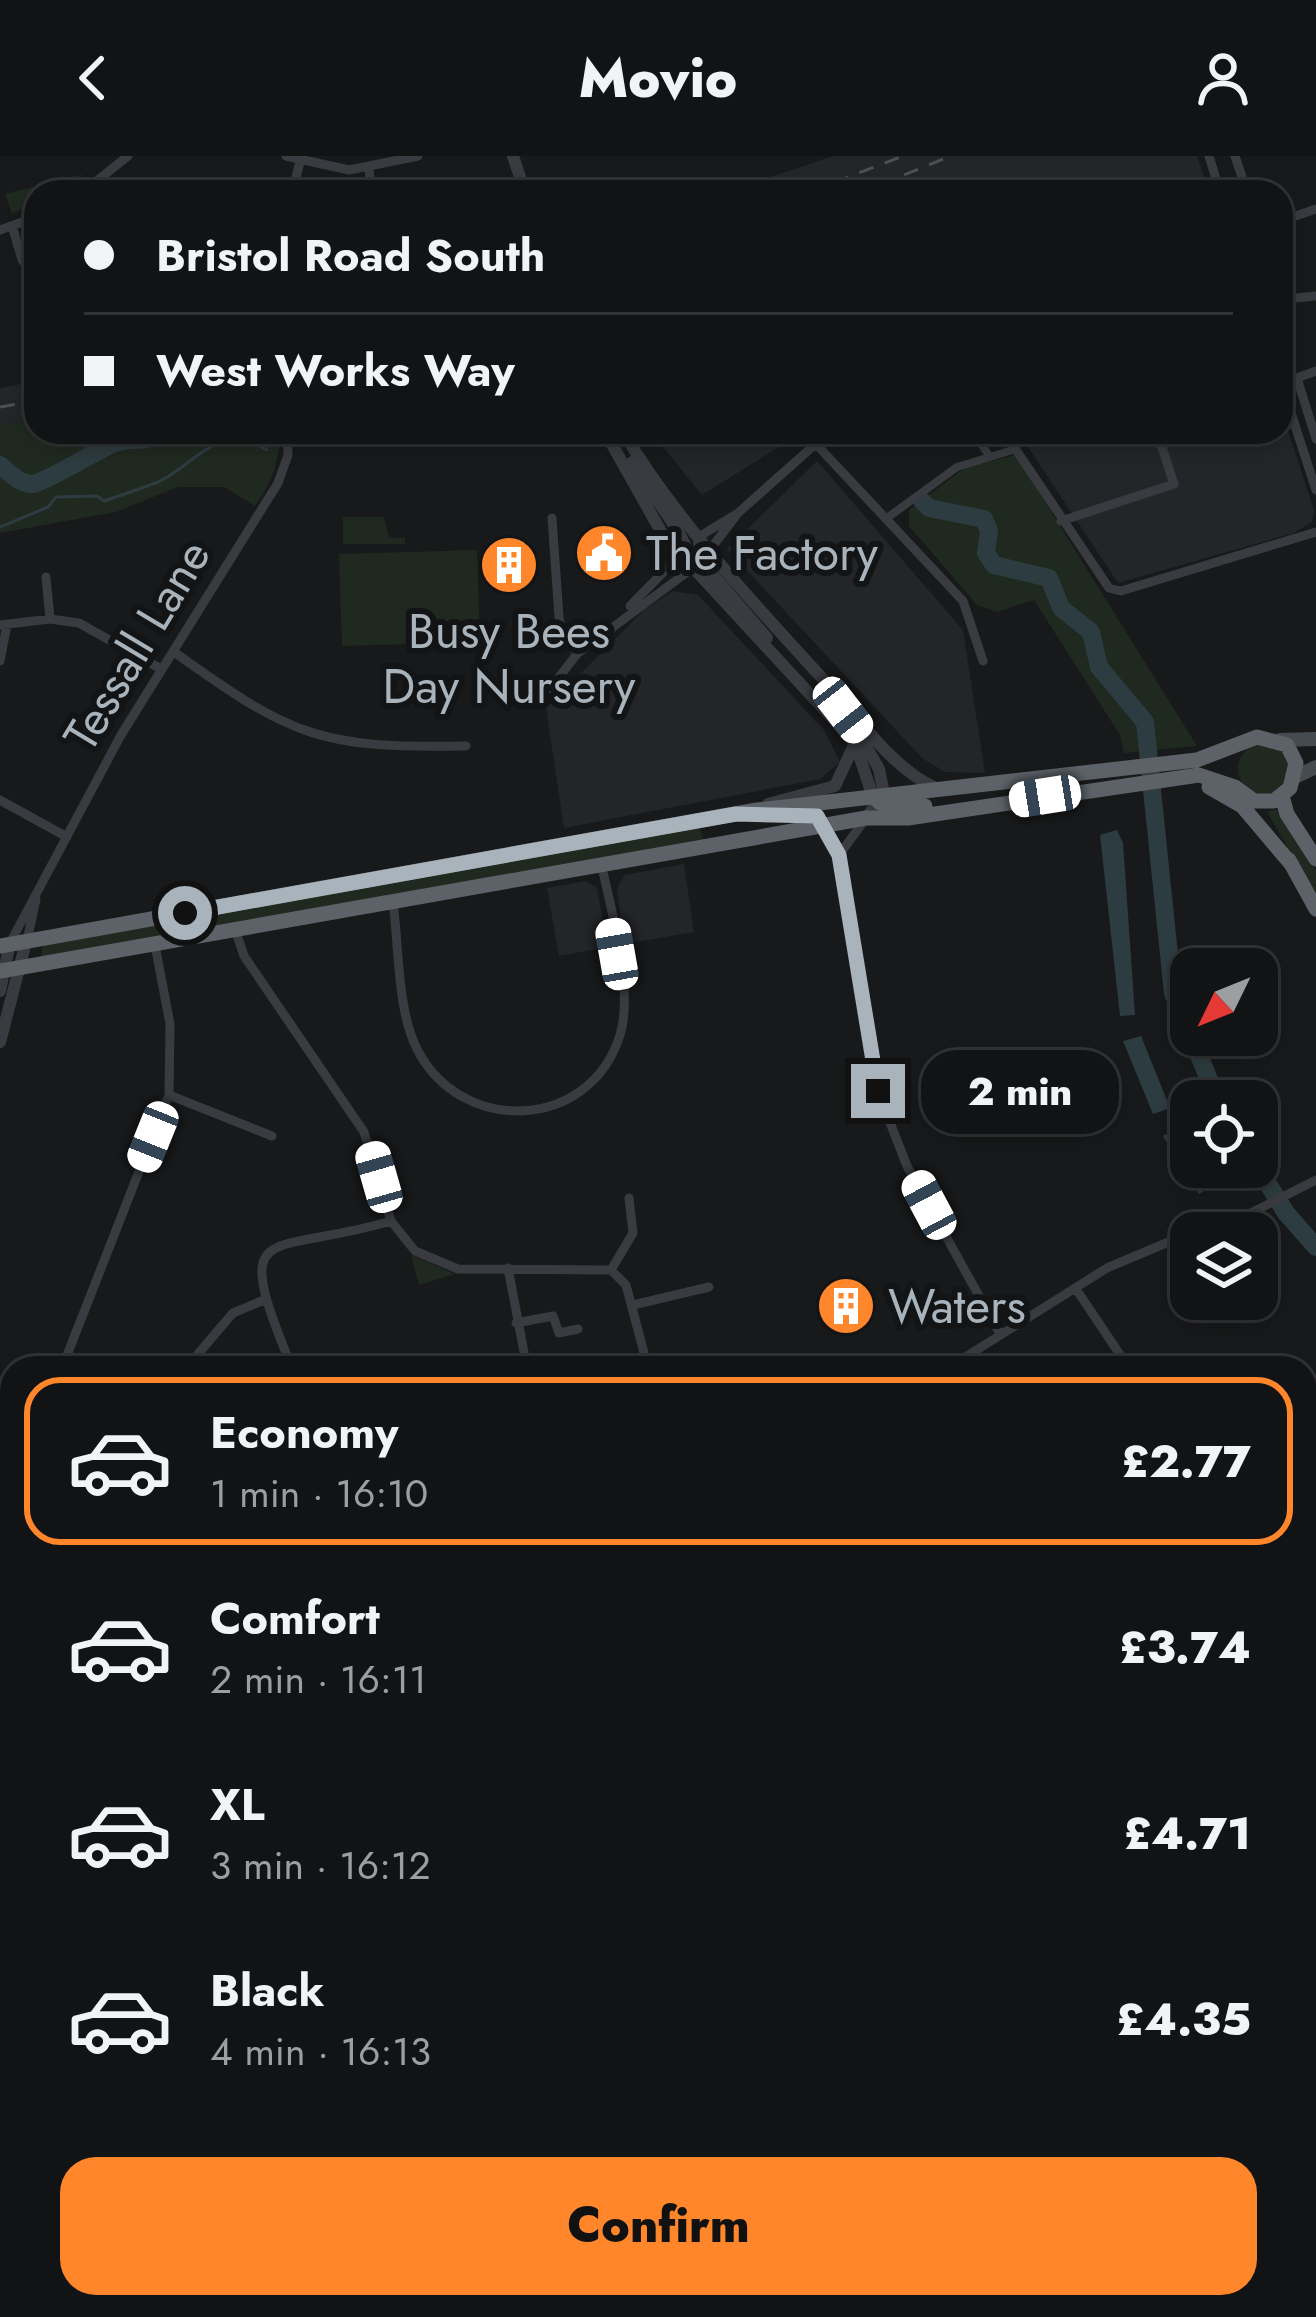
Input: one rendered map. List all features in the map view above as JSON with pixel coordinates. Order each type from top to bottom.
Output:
[{"type":"highway","points":[[1166,773],[1257,737],[1280,740],[1292,751],[1295,777],[1282,796],[1254,801]]},
{"type":"highway","points":[[1235,787],[1232,765],[1238,747]]},
{"type":"highway","points":[[1166,773],[1225,793],[1243,806],[1292,866]]},
{"type":"highway","points":[[9,957],[51,940],[185,913],[757,810],[939,789],[1166,773],[1198,775],[1235,787],[1254,801],[1316,909]]},
{"type":"highway","points":[[9,957],[154,945],[236,932],[866,818],[908,818],[1004,803],[1125,776]]},
{"type":"highway","points":[[1282,796],[1287,814],[1316,859]]},
{"type":"highway","points":[[879,797],[908,808],[1004,803]]},
{"type":"highway","points":[[736,814],[751,818],[802,812],[826,826]]},
{"type":"highway","points":[[700,820],[707,825],[707,846]]},
{"type":"highway","points":[[185,913],[192,927],[226,925],[236,932]]},
{"type":"main road","points":[[1280,740],[1316,739]]},
{"type":"main road","points":[[1295,777],[1316,767]]},
{"type":"street","points":[[98,180],[128,156]]},
{"type":"street","points":[[286,156],[369,170],[418,156]]},
{"type":"street","points":[[295,180],[300,162]]},
{"type":"street","points":[[369,170],[370,180]]},
{"type":"street","points":[[0,230],[24,223]]},
{"type":"street","points":[[13,229],[24,263]]},
{"type":"street","points":[[1316,371],[1297,378],[1316,439]]},
{"type":"street","points":[[1293,419],[1316,490]]},
{"type":"street","name":"Tessall Lane","points":[[0,991],[9,957],[67,837],[161,669],[278,483],[288,444]]},
{"type":"street","points":[[611,444],[638,499],[799,652],[906,771],[939,789]]},
{"type":"street","points":[[626,444],[650,496],[855,742],[879,797]]},
{"type":"street","points":[[541,700],[578,654],[701,560],[738,513],[812,444]]},
{"type":"street","points":[[816,444],[963,601],[983,661]]},
{"type":"street","points":[[981,444],[990,457]]},
{"type":"street","points":[[1012,444],[1104,583],[1121,592],[1316,532]]},
{"type":"street","points":[[1061,520],[1174,484],[1161,444]]},
{"type":"street","points":[[887,518],[956,467],[1016,449]]},
{"type":"street","points":[[612,625],[689,546],[738,513]]},
{"type":"street","points":[[551,518],[562,633],[578,654]]},
{"type":"street","points":[[46,577],[50,619]]},
{"type":"street","points":[[0,661],[3,625],[50,619],[79,623],[161,669]]},
{"type":"street","points":[[174,652],[273,719],[317,736],[371,748],[466,746]]},
{"type":"street","points":[[799,652],[865,739],[879,797],[839,855]]},
{"type":"street","points":[[757,810],[835,786],[855,742]]},
{"type":"street","points":[[0,800],[67,837]]},
{"type":"street","points":[[826,826],[839,855],[878,1091],[908,1166],[999,1332]]},
{"type":"street","points":[[394,902],[410,1032],[432,1072],[479,1106],[519,1113],[551,1109],[597,1077],[623,1019],[601,863]]},
{"type":"street","name":"Tessall Lane","points":[[0,1042],[9,957],[33,914],[38,894]]},
{"type":"street","points":[[33,914],[51,940]]},
{"type":"street","points":[[236,932],[246,959],[364,1132],[391,1221],[426,1258],[458,1269],[611,1270],[626,1285],[644,1356]]},
{"type":"street","points":[[67,1356],[170,1095],[170,1024],[154,945]]},
{"type":"street","points":[[170,1095],[272,1136]]},
{"type":"street","points":[[965,1356],[999,1332],[1029,1320],[1157,1245],[1261,1208],[1312,1182]]},
{"type":"street","points":[[611,1270],[633,1233],[629,1198]]},
{"type":"street","points":[[615,1215],[632,1211]]},
{"type":"street","points":[[287,1356],[264,1300],[259,1265],[279,1244],[391,1221]]},
{"type":"street","points":[[508,1268],[524,1356]]},
{"type":"street","points":[[633,1305],[709,1287]]},
{"type":"street","points":[[1076,1289],[1121,1356]]},
{"type":"street","points":[[196,1356],[233,1313],[264,1300]]},
{"type":"street","points":[[516,1323],[553,1316],[559,1333],[578,1329]]},
{"type":"shaded area","points":[[834,156],[1197,156],[1205,180],[761,180]]},
{"type":"shaded area","points":[[24,383],[24,422],[0,425],[0,388]]},
{"type":"shaded area","points":[[661,444],[784,444],[702,495]]},
{"type":"shaded area","points":[[1026,444],[1292,444],[1314,510],[1312,522],[1294,533],[1118,583]]},
{"type":"shaded area","points":[[817,461],[963,630],[985,773],[945,772],[923,759],[727,549]]},
{"type":"shaded area","points":[[673,591],[698,595],[824,730],[840,762],[820,779],[564,828],[546,708],[645,609]]},
{"type":"shaded area","points":[[1117,830],[1123,843],[1135,1015],[1120,1016],[1100,835]]},
{"type":"shaded area","points":[[684,864],[694,932],[624,944],[617,889],[624,875]]},
{"type":"shaded area","points":[[586,881],[597,888],[608,947],[559,956],[547,888]]},
{"type":"shaded area","points":[[1141,1036],[1170,1108],[1153,1114],[1123,1041]]},
{"type":"green space","points":[[24,189],[24,208],[12,214],[5,194]]},
{"type":"green space","points":[[24,422],[24,444],[280,444],[274,471],[255,506],[224,487],[178,487],[116,512],[0,533],[0,425]]},
{"type":"green space","points":[[1016,455],[1197,746],[1124,753],[1120,735],[1034,600],[997,612],[977,605],[909,526],[909,510],[966,467]]},
{"type":"green space","points":[[343,517],[384,517],[389,538],[405,538],[405,544],[343,544]]},
{"type":"green space","points":[[477,550],[480,642],[342,646],[339,554]]},
{"type":"green space","points":[[1264,743],[1282,751],[1290,769],[1282,787],[1264,795],[1246,787],[1238,769],[1246,751]]},
{"type":"green space","points":[[1277,809],[1316,870],[1316,896],[1267,812]]},
{"type":"green space","points":[[699,825],[703,839],[46,960],[41,955],[43,945]]},
{"type":"green space","points":[[411,1255],[455,1274],[419,1285]]},
{"type":"waterway","points":[[0,465],[33,484],[113,444]]},
{"type":"waterway","points":[[0,527],[48,507],[56,497],[97,496],[104,501],[158,482],[218,444]]},
{"type":"waterway","points":[[254,444],[267,450]]},
{"type":"waterway","points":[[922,501],[929,508],[984,519],[989,531],[986,553],[994,565],[1049,578],[1061,608],[1091,632],[1099,667],[1145,722],[1173,993],[1209,1080]]},
{"type":"waterway","points":[[1271,1188],[1316,1247]]},
{"type":"railway","points":[[840,180],[903,156]]},
{"type":"railway","points":[[891,180],[951,156]]},
{"type":"railway","points":[[0,407],[24,403]]},
{"type":"place","name":"The Factory","points":[[604,553]]},
{"type":"place","name":"Busy Bees Day Nursery","points":[[509,565]]},
{"type":"place","name":"Waters","points":[[846,1306]]},
{"type":"route","points":[[185,913],[736,814],[751,818],[802,812],[817,816],[826,826],[839,855],[867,1048],[878,1091]]}]
